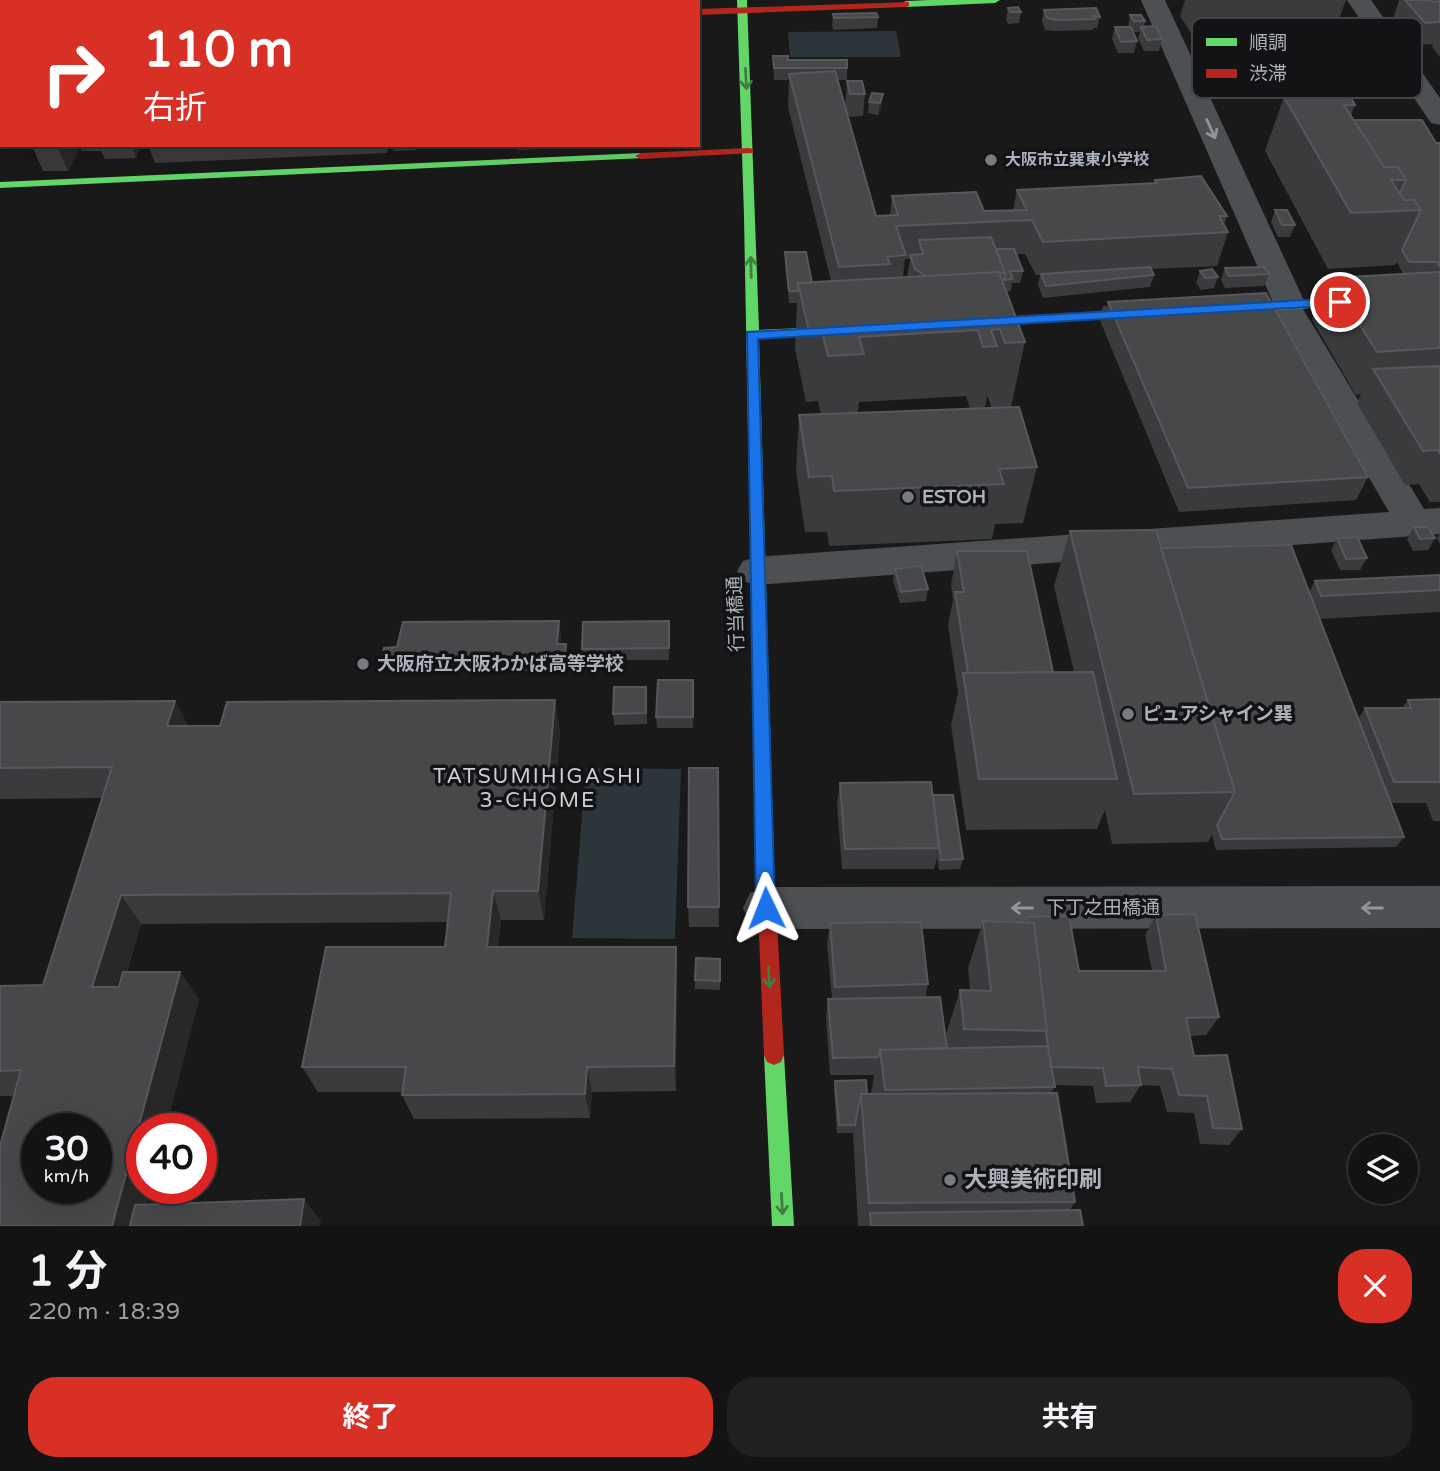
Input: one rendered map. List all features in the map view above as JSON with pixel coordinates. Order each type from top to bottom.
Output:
[{"type":"street","points":[[700,12],[742,5],[995,0]]},
{"type":"street","points":[[1153,0],[1192,88]]},
{"type":"street","points":[[1359,0],[1374,18]]},
{"type":"street","name":"行当橋通","points":[[742,5],[750,151],[755,571],[766,908],[783,1226]]},
{"type":"street","points":[[1429,84],[1440,117]]},
{"type":"street","points":[[755,571],[1427,522],[1288,305],[1196,98]]},
{"type":"street","points":[[0,184],[750,151]]},
{"type":"street","points":[[1203,310],[1440,297]]},
{"type":"street","points":[[957,324],[1162,312]]},
{"type":"street","points":[[752,335],[861,329]]},
{"type":"street","name":"下丁之田橋通","points":[[766,908],[1440,907]]},
{"type":"shaded area","points":[[896,31],[901,57],[790,57],[788,32]]},
{"type":"shaded area","points":[[586,768],[681,769],[675,939],[572,938]]},
{"type":"building","points":[[1405,0],[1440,1],[1440,22],[1425,23]]},
{"type":"building","points":[[1018,7],[1021,12],[1010,12],[1008,8]]},
{"type":"building","points":[[1096,8],[1100,17],[1093,16],[1095,19],[1056,20],[1047,18],[1044,10]]},
{"type":"building","points":[[876,13],[878,17],[834,18],[833,14]]},
{"type":"building","points":[[1130,15],[1141,15],[1145,21],[1134,21]]},
{"type":"building","points":[[1156,26],[1162,39],[1147,40],[1141,27]]},
{"type":"building","points":[[1115,27],[1131,27],[1137,41],[1121,42]]},
{"type":"building","points":[[773,56],[788,56],[788,60],[847,60],[847,68],[774,68]]},
{"type":"building","points":[[835,71],[876,216],[898,215],[892,196],[976,192],[984,211],[1027,210],[1017,190],[1157,183],[1155,180],[1201,176],[1227,216],[1219,216],[1228,232],[1043,242],[1032,220],[896,226],[906,255],[887,257],[890,264],[839,267],[789,74]]},
{"type":"building","points":[[847,81],[862,81],[865,94],[850,94]]},
{"type":"building","points":[[872,93],[883,94],[880,103],[869,102]]},
{"type":"building","points":[[1285,98],[1351,98],[1355,105],[1344,105],[1384,167],[1398,167],[1406,180],[1391,180],[1404,200],[1414,200],[1421,210],[1351,213]]},
{"type":"building","points":[[1354,120],[1422,120],[1436,143],[1440,143],[1440,267],[1437,262],[1409,262],[1402,250],[1421,210],[1414,200],[1404,200],[1400,193],[1406,180],[1398,167],[1384,167]]},
{"type":"building","points":[[1275,210],[1287,210],[1295,225],[1282,225]]},
{"type":"building","points":[[991,237],[1005,273],[926,276],[915,269],[910,255],[923,254],[919,240]]},
{"type":"building","points":[[996,249],[1014,249],[1023,271],[1010,271],[1013,279],[1004,280],[1005,273]]},
{"type":"building","points":[[785,252],[806,252],[812,283],[798,283],[798,291],[789,291]]},
{"type":"building","points":[[1150,267],[1154,275],[1046,286],[1041,274]]},
{"type":"building","points":[[1264,267],[1269,274],[1229,276],[1225,268]]},
{"type":"building","points":[[1212,269],[1218,277],[1205,278],[1200,271]]},
{"type":"building","points":[[999,272],[1025,342],[1005,343],[1000,329],[991,330],[997,346],[983,347],[978,330],[859,337],[864,354],[828,356],[823,335],[810,336],[798,283]]},
{"type":"building","points":[[1440,272],[1440,348],[1377,352],[1330,278]]},
{"type":"building","points":[[1266,293],[1368,477],[1188,488],[1108,302]]},
{"type":"building","points":[[1440,366],[1440,454],[1438,450],[1423,451],[1373,369]]},
{"type":"building","points":[[1019,407],[1037,467],[999,469],[1004,484],[834,491],[832,476],[809,477],[799,415]]},
{"type":"building","points":[[1414,527],[1428,527],[1435,538],[1420,539]]},
{"type":"building","points":[[1156,530],[1235,792],[1134,794],[1070,531]]},
{"type":"building","points":[[1357,537],[1367,558],[1346,559],[1337,538]]},
{"type":"building","points":[[1291,545],[1404,837],[1222,839],[1217,825],[1235,792],[1161,548]]},
{"type":"building","points":[[957,551],[1027,551],[1053,672],[968,673],[955,592],[964,592]]},
{"type":"building","points":[[921,566],[928,589],[901,592],[895,569]]},
{"type":"building","points":[[1440,575],[1440,590],[1321,596],[1315,581]]},
{"type":"building","points":[[559,621],[557,644],[566,644],[564,660],[382,659],[384,648],[397,647],[403,622]]},
{"type":"building","points":[[669,621],[669,648],[582,649],[583,622]]},
{"type":"building","points":[[1093,672],[1117,779],[979,779],[963,673]]},
{"type":"building","points":[[658,680],[693,680],[693,717],[656,717]]},
{"type":"building","points":[[614,687],[646,687],[646,713],[613,714]]},
{"type":"building","points":[[1440,699],[1440,782],[1394,782],[1365,708],[1411,708],[1408,700]]},
{"type":"building","points":[[555,700],[538,891],[493,891],[487,947],[676,947],[674,1066],[587,1067],[585,1094],[402,1095],[406,1067],[302,1067],[326,947],[445,947],[451,893],[121,895],[92,987],[119,987],[123,972],[180,972],[142,1113],[126,1113],[126,1174],[112,1226],[0,1226],[0,1146],[21,1070],[0,1071],[0,986],[43,985],[112,767],[0,768],[0,702],[175,701],[167,726],[220,726],[227,702]]},
{"type":"building","points":[[689,768],[718,768],[719,907],[688,907]]},
{"type":"building","points":[[931,782],[939,848],[845,849],[840,783]]},
{"type":"building","points":[[933,795],[953,795],[963,859],[941,860]]},
{"type":"building","points":[[1195,914],[1219,1017],[1186,1018],[1194,1056],[1227,1055],[1242,1129],[1213,1128],[1207,1096],[1179,1095],[1172,1069],[1138,1067],[1141,1085],[1106,1086],[1103,1068],[1051,1067],[1034,923],[1027,923],[1026,917],[1069,916],[1079,971],[1166,971],[1156,915]]},
{"type":"building","points":[[983,921],[1034,923],[1047,1031],[964,1029],[960,990],[991,991]]},
{"type":"building","points":[[921,922],[928,984],[835,987],[830,923]]},
{"type":"building","points":[[696,958],[720,959],[720,981],[695,980]]},
{"type":"building","points":[[940,997],[947,1048],[880,1050],[878,1057],[833,1058],[828,999]]},
{"type":"building","points":[[1048,1046],[1055,1087],[885,1090],[880,1050]]},
{"type":"building","points":[[866,1080],[867,1094],[861,1094],[855,1125],[839,1125],[835,1081]]},
{"type":"building","points":[[1057,1093],[1075,1202],[869,1203],[861,1094]]},
{"type":"building","points":[[304,1199],[300,1226],[130,1226],[135,1205]]},
{"type":"building","points":[[1080,1210],[1083,1226],[871,1226],[870,1213]]},
{"type":"traffic: fast","points":[[742,0],[750,216],[765,863]]},
{"type":"traffic: fast","points":[[906,4],[995,0]]},
{"type":"traffic: fast","points":[[0,185],[641,156]]},
{"type":"traffic: fast","points":[[1222,309],[1440,297]]},
{"type":"traffic: fast","points":[[752,335],[847,330]]},
{"type":"traffic: fast","points":[[774,1055],[783,1226]]},
{"type":"traffic: jam","points":[[700,12],[906,4]]},
{"type":"traffic: jam","points":[[641,156],[749,151]]},
{"type":"traffic: jam","points":[[967,323],[1151,313]]},
{"type":"traffic: jam","points":[[765,863],[774,1055]]},
{"type":"place","name":"大阪市立巽東小学校","points":[[991,160]]},
{"type":"place","name":"ESTOH","points":[[908,497]]},
{"type":"place","name":"大阪府立大阪わかば高等学校","points":[[363,664]]},
{"type":"place","name":"ピュアシャイン巽","points":[[1128,714]]},
{"type":"place","name":"大興美術印刷","points":[[950,1180]]},
{"type":"district","name":"TATSUMIHIGASHI 3-CHOME","points":[[538,788]]},
{"type":"route","points":[[766,908],[755,571],[752,335],[1340,302]]}]
